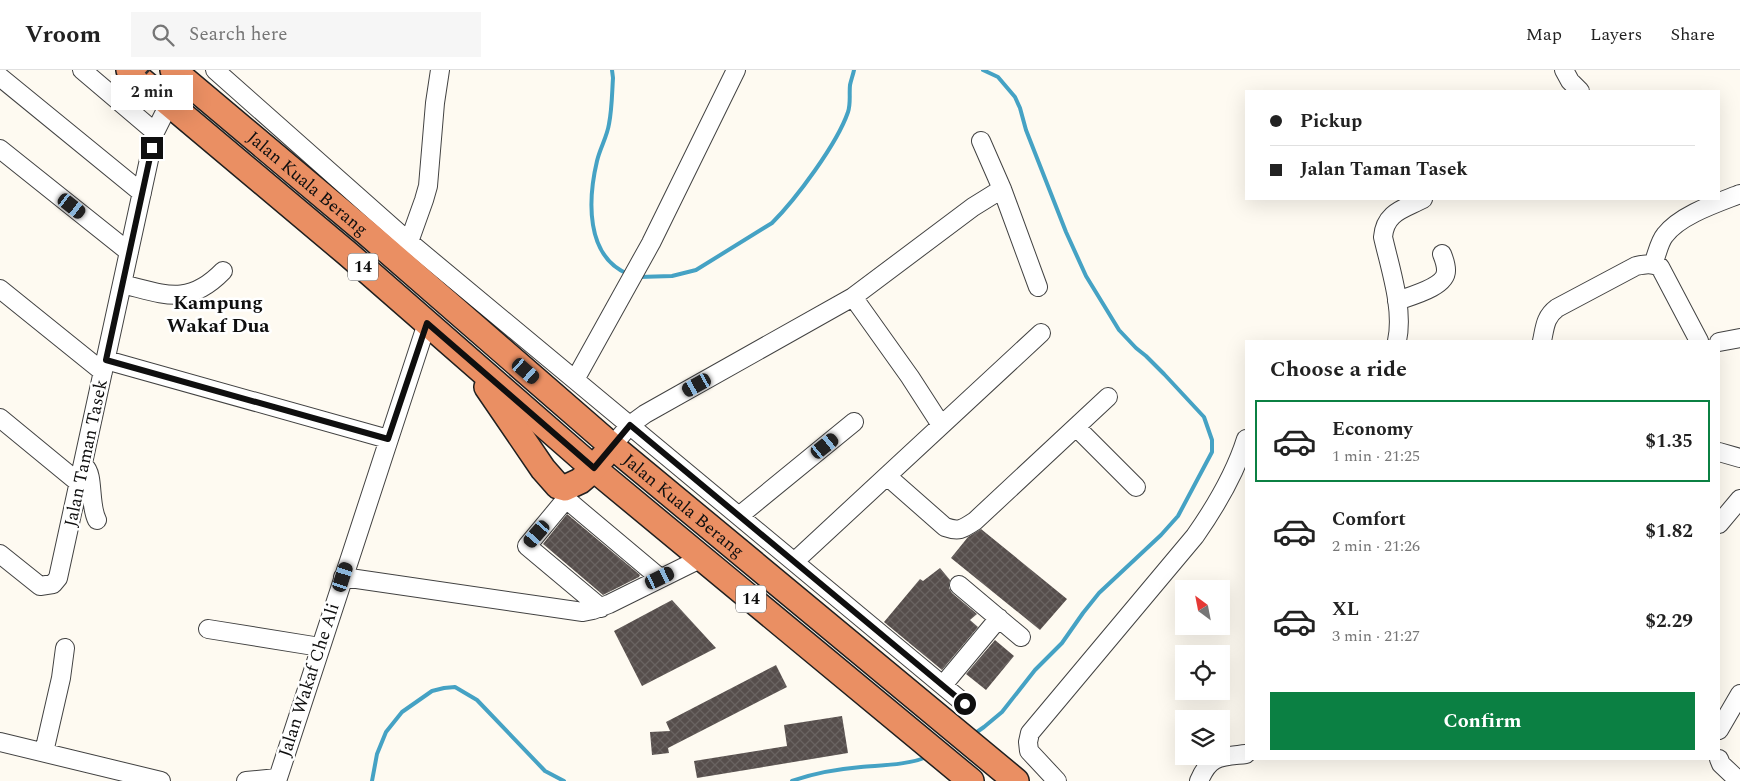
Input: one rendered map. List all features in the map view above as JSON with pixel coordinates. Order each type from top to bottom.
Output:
[{"type":"highway","name":"Jalan Kuala Berang","points":[[129,70],[160,106],[348,254],[594,468],[971,781]]},
{"type":"highway","name":"Jalan Kuala Berang","points":[[173,70],[374,239],[612,446],[1016,781]]},
{"type":"highway","points":[[467,358],[550,478],[566,494],[594,468],[612,446]]},
{"type":"street","points":[[82,70],[155,132]]},
{"type":"street","points":[[215,70],[409,242],[576,378],[965,704]]},
{"type":"street","points":[[409,242],[428,186],[434,103],[440,70]]},
{"type":"street","points":[[576,378],[651,243],[736,70]]},
{"type":"street","points":[[1564,70],[1570,81],[1579,90]]},
{"type":"street","points":[[0,77],[142,193]]},
{"type":"street","name":"Jalan Taman Tasek","points":[[0,554],[40,586],[53,584],[58,578],[160,106]]},
{"type":"street","points":[[981,141],[1002,189],[1038,287]]},
{"type":"street","points":[[0,149],[129,252]]},
{"type":"street","points":[[612,446],[630,425],[644,414],[853,297],[973,207],[1002,189]]},
{"type":"street","points":[[1653,264],[1663,236],[1672,227],[1710,206],[1740,194]]},
{"type":"street","points":[[1397,340],[1397,301],[1383,237],[1384,229],[1386,221],[1393,214],[1421,200]]},
{"type":"street","points":[[1397,301],[1442,282],[1446,272],[1442,254]]},
{"type":"street","points":[[1542,340],[1546,321],[1557,308],[1636,266],[1653,264],[1660,267],[1698,340]]},
{"type":"street","points":[[122,284],[170,296],[181,296],[193,293],[214,280],[223,271]]},
{"type":"street","points":[[0,289],[104,366],[388,439]]},
{"type":"street","points":[[853,297],[910,377],[941,425]]},
{"type":"street","name":"Jalan Wakaf Che Ali","points":[[277,780],[427,323]]},
{"type":"street","points":[[794,562],[1042,333]]},
{"type":"street","points":[[1720,342],[1740,338]]},
{"type":"street","points":[[887,476],[946,527],[955,530],[964,528],[975,521],[1108,397]]},
{"type":"street","points":[[0,418],[79,483]]},
{"type":"street","points":[[739,516],[854,422]]},
{"type":"street","points":[[1076,427],[1136,487]]},
{"type":"street","points":[[1057,781],[1029,751],[1030,733],[1196,536],[1213,511],[1234,469],[1245,442]]},
{"type":"street","points":[[1720,452],[1740,458]]},
{"type":"street","points":[[83,465],[90,472],[93,513],[97,520]]},
{"type":"street","points":[[601,608],[527,546],[566,494],[660,578]]},
{"type":"street","points":[[1720,523],[1740,499]]},
{"type":"street","points":[[343,577],[577,611],[601,608],[702,558]]},
{"type":"street","points":[[959,585],[1021,637]]},
{"type":"street","points":[[943,685],[999,618]]},
{"type":"street","points":[[208,629],[320,647]]},
{"type":"street","points":[[44,752],[61,678],[65,648]]},
{"type":"street","points":[[888,676],[906,654]]},
{"type":"street","points":[[1720,728],[1740,694]]},
{"type":"street","points":[[0,742],[161,781]]},
{"type":"street","points":[[1199,781],[1209,763],[1215,758],[1245,754]]},
{"type":"street","points":[[1719,760],[1721,764],[1739,781]]},
{"type":"street","points":[[246,781],[277,780]]},
{"type":"path","points":[[149,70],[129,92],[160,106]]},
{"type":"building","points":[[567,514],[640,575],[639,577],[603,595],[543,544]]},
{"type":"building","points":[[981,529],[1067,599],[1040,630],[951,558],[968,537]]},
{"type":"building","points":[[940,568],[950,580],[949,588],[952,593],[977,614],[970,620],[978,627],[942,670],[884,622],[920,579],[923,581]]},
{"type":"building","points":[[672,600],[716,648],[642,686],[614,631]]},
{"type":"building","points":[[995,640],[1014,656],[986,690],[966,674]]},
{"type":"building","points":[[776,665],[787,687],[668,748],[669,753],[652,755],[650,732],[670,731],[666,722]]},
{"type":"building","points":[[842,716],[848,753],[697,778],[694,761],[787,746],[784,725]]},
{"type":"waterway","points":[[612,70],[610,118],[597,161],[592,192],[593,225],[597,240],[604,254],[614,266],[628,274]]},
{"type":"waterway","points":[[639,277],[672,276],[696,270],[772,223],[804,186],[843,125],[848,112],[850,85],[854,70]]},
{"type":"waterway","points":[[974,734],[1002,712],[1035,670],[1062,643],[1099,593],[1161,535],[1178,516],[1212,452],[1212,440],[1204,417],[1119,330],[1086,276],[1066,232],[1015,97],[998,77],[983,70]]},
{"type":"waterway","points":[[372,781],[377,754],[386,732],[402,712],[432,691],[455,687],[477,700],[545,771],[564,781]]},
{"type":"waterway","points":[[792,781],[826,772],[903,763],[927,757]]},
{"type":"district","name":"Kampung Wakaf Dua","points":[[218,314]]},
{"type":"route","points":[[152,148],[106,360],[388,439],[427,323],[594,468],[630,425],[965,704]]}]
